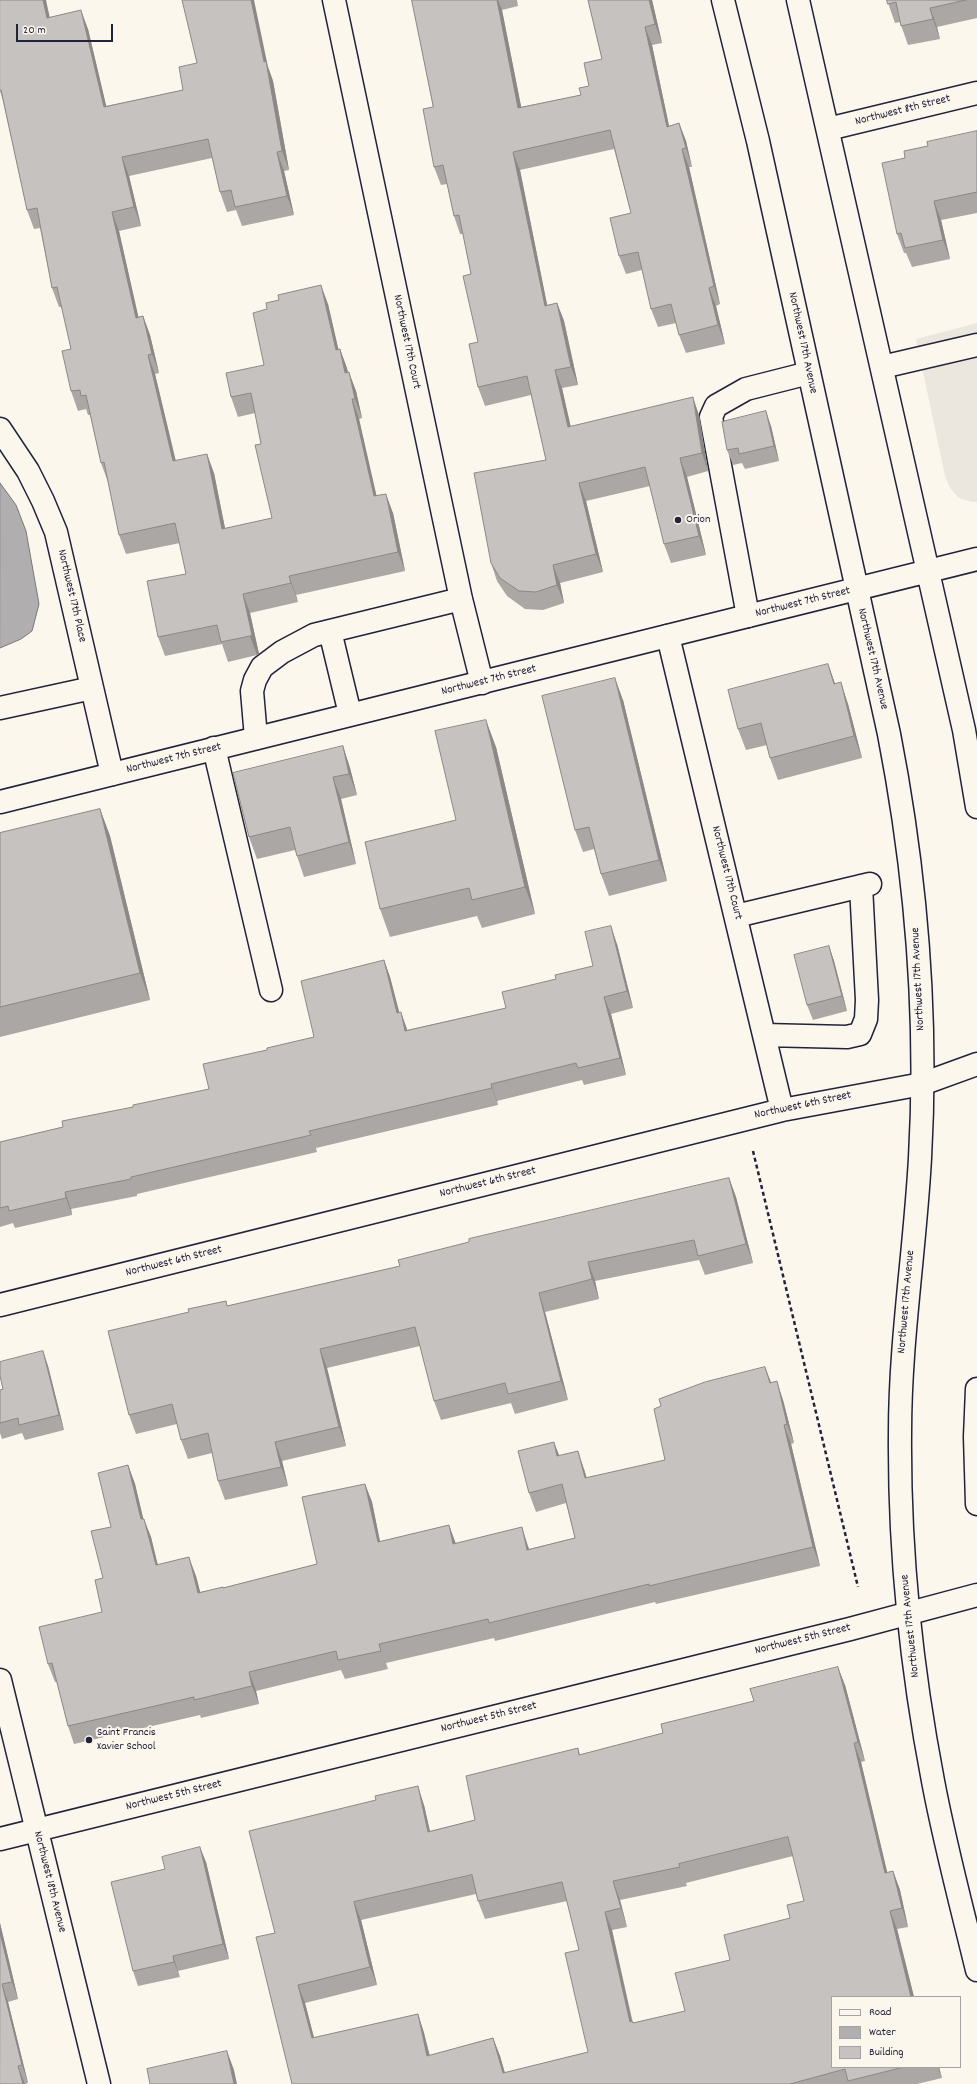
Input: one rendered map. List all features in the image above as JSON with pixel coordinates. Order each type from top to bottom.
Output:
[{"type":"street","name":"Northwest 17th Court","points":[[334,0],[461,600],[482,682]]},
{"type":"street","name":"Northwest 17th Avenue","points":[[723,0],[758,141],[889,734],[910,860],[918,962],[922,1084],[920,1158],[902,1363],[900,1417],[903,1551],[908,1612],[932,1780],[944,1836],[977,1970]]},
{"type":"street","points":[[798,0],[964,730],[977,807]]},
{"type":"street","name":"Northwest 8th Street","points":[[828,130],[977,93]]},
{"type":"street","points":[[882,367],[977,345]]},
{"type":"street","points":[[748,616],[711,417],[716,406],[746,388],[809,373]]},
{"type":"street","name":"Northwest 17th Place","points":[[0,428],[31,477],[43,500],[56,532],[112,774]]},
{"type":"street","name":"Northwest 7th Street","points":[[0,802],[977,559]]},
{"type":"street","points":[[256,738],[252,691],[262,667],[282,652],[314,635],[461,600]]},
{"type":"street","points":[[330,631],[350,714]]},
{"type":"street","name":"Northwest 17th Court","points":[[668,636],[782,1110]]},
{"type":"street","points":[[0,708],[92,688]]},
{"type":"street","points":[[214,748],[271,990]]},
{"type":"street","points":[[736,916],[866,885],[868,1000],[866,1019],[860,1034],[846,1037],[764,1035]]},
{"type":"street","name":"Northwest 6th Street","points":[[0,1305],[782,1110],[922,1084],[977,1064]]},
{"type":"street","points":[[977,1389],[975,1437],[977,1504]]},
{"type":"street","name":"Northwest 5th Street","points":[[0,1839],[850,1629],[908,1612],[977,1595]]},
{"type":"street","name":"Northwest 18th Avenue","points":[[0,1680],[36,1831],[100,2084]]},
{"type":"path","points":[[753,1151],[858,1587]]},
{"type":"shaded area","points":[[977,323],[977,502],[972,502],[959,498],[950,488],[945,476],[916,339]]},
{"type":"water","points":[[0,483],[16,505],[26,531],[39,604],[32,631],[21,639],[0,648]]},
{"type":"building","points":[[0,0],[43,0],[47,18],[81,10],[104,107],[183,90],[179,67],[197,63],[182,0],[251,0],[264,62],[266,61],[282,151],[277,152],[287,196],[235,207],[231,190],[220,192],[208,139],[122,157],[134,207],[112,212],[136,318],[143,316],[152,354],[148,355],[173,461],[207,454],[222,529],[272,518],[255,445],[261,444],[251,393],[231,397],[226,373],[264,365],[253,313],[267,309],[266,303],[279,300],[278,295],[321,285],[336,350],[340,349],[345,373],[349,372],[355,399],[352,399],[374,496],[386,494],[398,552],[289,576],[291,583],[243,594],[252,635],[250,636],[221,642],[217,625],[158,637],[147,581],[186,574],[175,523],[119,535],[104,462],[101,463],[86,395],[81,396],[80,390],[71,391],[62,351],[71,349],[57,287],[52,288],[37,208],[27,210],[0,90]]},
{"type":"building","points":[[412,0],[497,0],[518,108],[581,95],[579,88],[589,86],[584,63],[602,59],[588,0],[649,0],[655,24],[645,27],[667,127],[679,123],[686,148],[682,149],[714,286],[709,288],[718,325],[679,335],[671,304],[651,309],[638,252],[619,256],[610,218],[631,213],[610,130],[513,152],[545,306],[557,303],[571,367],[555,370],[568,427],[693,397],[702,453],[680,458],[699,536],[664,544],[645,467],[579,483],[596,554],[553,565],[557,585],[536,592],[519,591],[500,578],[491,563],[474,473],[546,460],[527,376],[478,387],[469,344],[478,342],[463,276],[471,274],[459,215],[454,216],[443,165],[434,167],[423,109],[433,107]]},
{"type":"building","points":[[887,0],[966,0],[930,8],[933,19],[901,26],[896,2],[888,4]]},
{"type":"building","points":[[977,131],[977,192],[934,201],[943,240],[905,248],[901,233],[897,234],[882,163],[905,158],[904,151],[928,146],[927,142]]},
{"type":"building","points":[[766,411],[774,446],[739,454],[738,448],[727,450],[722,422]]},
{"type":"building","points":[[828,664],[834,684],[841,682],[854,736],[770,758],[761,723],[738,729],[728,690]]},
{"type":"building","points":[[615,678],[659,860],[601,874],[589,827],[575,830],[542,696]]},
{"type":"building","points":[[486,720],[525,887],[472,900],[469,888],[380,909],[365,842],[456,820],[435,731]]},
{"type":"building","points":[[343,746],[349,774],[333,777],[349,842],[297,856],[290,827],[249,837],[233,773]]},
{"type":"building","points":[[100,809],[140,973],[0,1007],[0,833]]},
{"type":"building","points":[[611,926],[627,991],[604,997],[620,1058],[578,1068],[576,1063],[491,1084],[492,1088],[309,1131],[311,1135],[131,1177],[131,1179],[65,1192],[66,1198],[9,1211],[8,1206],[0,1208],[0,1142],[63,1127],[62,1121],[133,1107],[133,1105],[209,1089],[203,1064],[267,1050],[267,1048],[314,1037],[301,981],[384,960],[397,1013],[401,1012],[405,1031],[506,1008],[502,992],[556,979],[555,975],[593,966],[585,932]]},
{"type":"building","points":[[829,946],[842,996],[807,1005],[794,955]]},
{"type":"building","points":[[729,1178],[746,1244],[698,1256],[694,1240],[588,1262],[592,1279],[539,1293],[561,1381],[508,1394],[505,1383],[434,1401],[415,1327],[320,1349],[339,1427],[275,1442],[281,1467],[218,1481],[208,1433],[181,1440],[172,1404],[129,1415],[108,1331],[189,1312],[188,1309],[226,1301],[227,1306],[400,1266],[398,1260],[469,1242],[469,1239]]},
{"type":"building","points":[[43,1351],[59,1415],[19,1425],[18,1418],[0,1423],[0,1390],[3,1389],[0,1376],[0,1362]]},
{"type":"building","points":[[765,1367],[770,1383],[777,1381],[787,1424],[784,1425],[813,1547],[649,1586],[649,1584],[489,1623],[488,1619],[379,1644],[381,1651],[338,1660],[336,1651],[249,1672],[252,1686],[194,1700],[194,1697],[68,1726],[52,1663],[48,1664],[39,1627],[102,1612],[95,1580],[103,1578],[91,1531],[111,1527],[98,1473],[128,1465],[141,1519],[144,1519],[156,1565],[189,1557],[198,1593],[317,1564],[302,1497],[365,1484],[378,1542],[449,1525],[453,1544],[522,1527],[527,1550],[575,1538],[562,1484],[529,1493],[518,1451],[554,1442],[557,1456],[578,1451],[585,1478],[665,1460],[654,1409],[661,1406],[659,1399],[705,1382]]},
{"type":"building","points":[[838,1667],[858,1742],[854,1743],[885,1873],[893,1871],[902,1908],[890,1911],[911,1996],[831,1996],[831,2068],[900,2068],[848,2081],[845,2069],[790,2084],[292,2084],[256,1937],[275,1933],[249,1831],[376,1800],[375,1796],[418,1786],[428,1832],[475,1820],[466,1776],[578,1748],[579,1755],[663,1733],[661,1724],[754,1701],[750,1689]],"holes":[[[788,1837],[804,1901],[787,1905],[790,1918],[724,1935],[730,1960],[675,1973],[685,2011],[633,2023],[632,2021],[630,2022],[605,1912],[621,1908],[613,1881],[680,1867],[679,1864]],[[472,1875],[478,1901],[562,1882],[579,1950],[565,1953],[588,2052],[503,2073],[493,2038],[427,2056],[418,2014],[312,2038],[298,1985],[370,1967],[354,1902]]]},
{"type":"building","points":[[200,1847],[223,1944],[173,1956],[174,1962],[133,1971],[111,1882],[165,1869],[162,1857]]},
{"type":"building","points":[[0,1933],[12,1982],[2,1984],[22,2065],[18,2066],[23,2084],[0,2084]]},
{"type":"building","points":[[227,2051],[234,2084],[150,2084],[147,2069]]},
{"type":"place","name":"Orion","points":[[678,520]]},
{"type":"place","name":"Saint Francis Xavier School","points":[[89,1740]]}]
